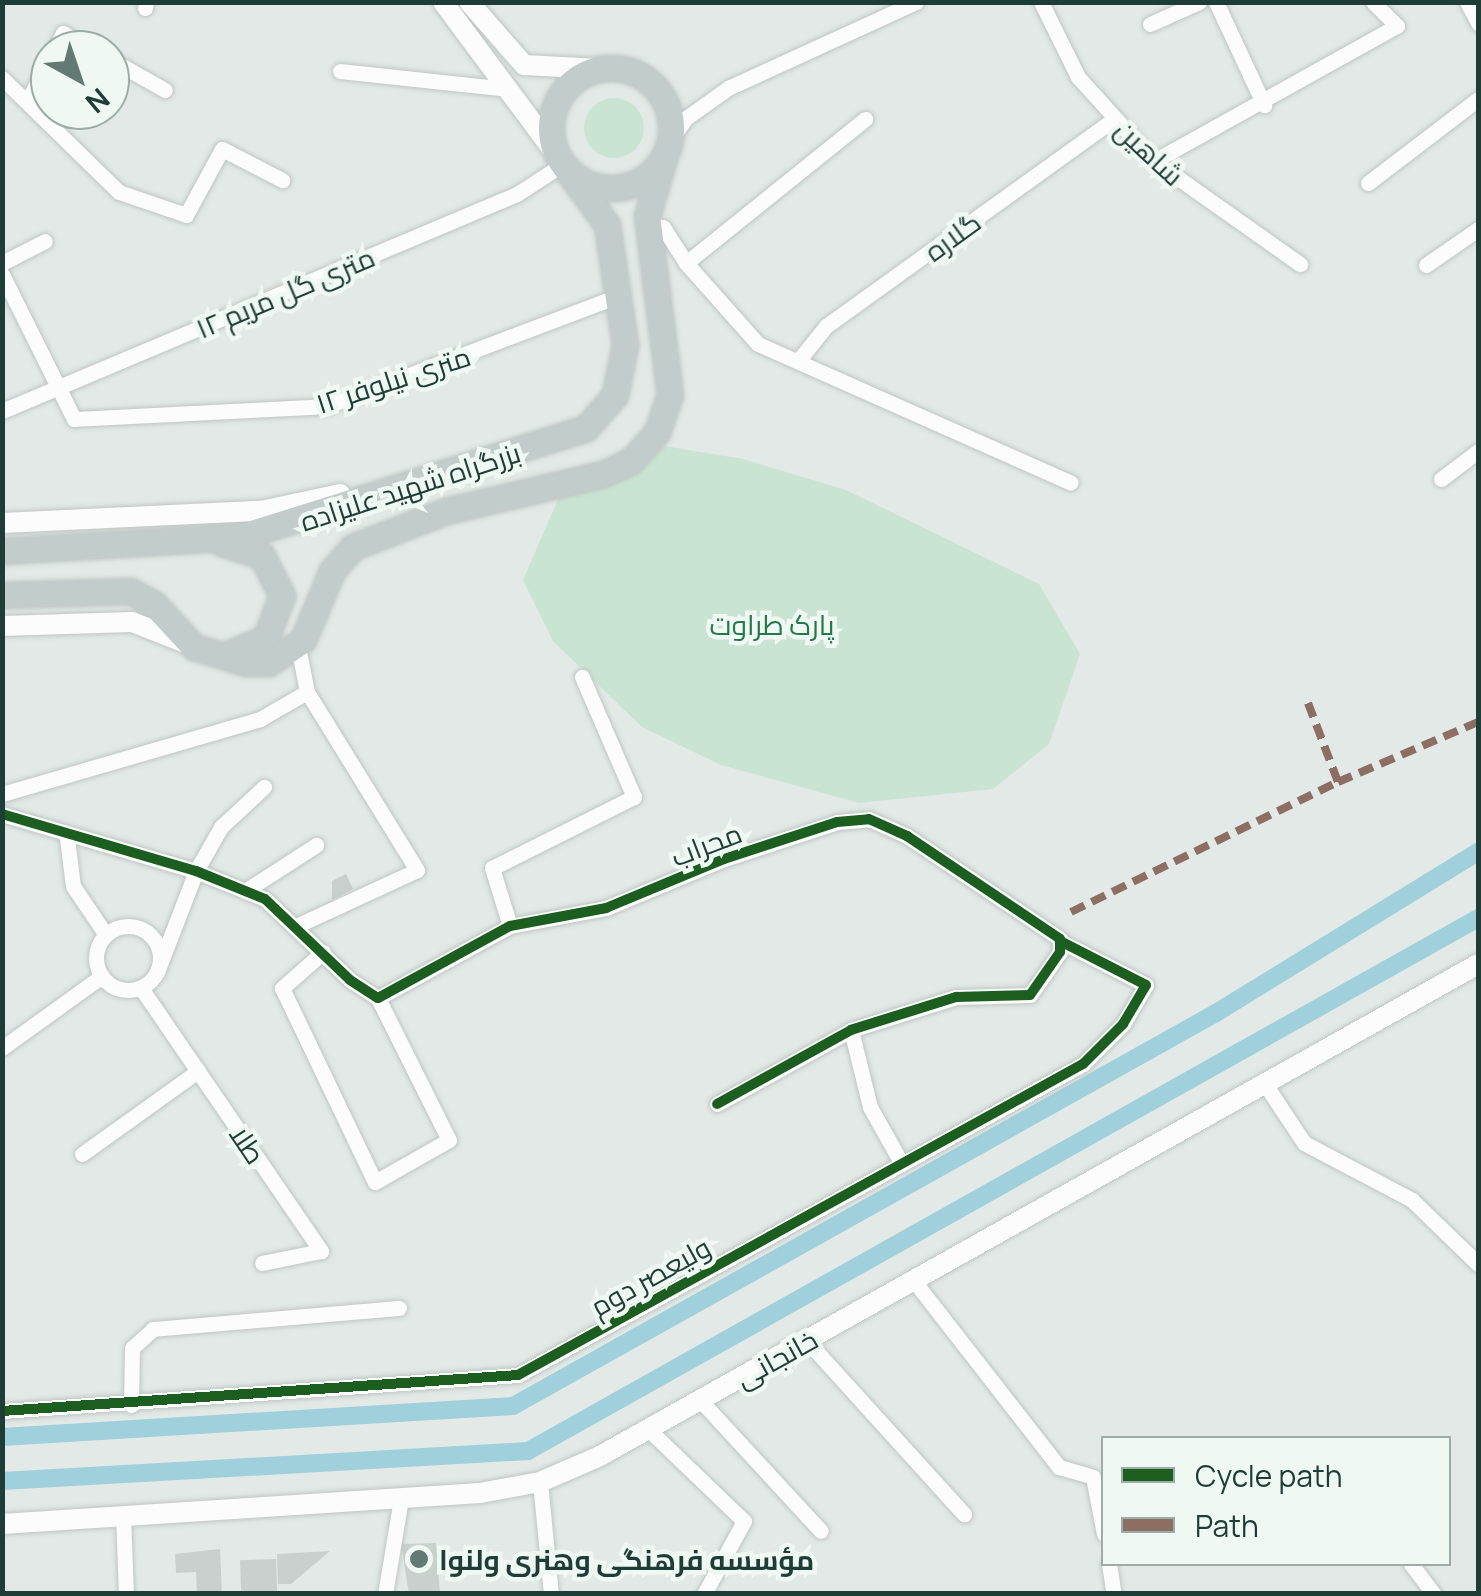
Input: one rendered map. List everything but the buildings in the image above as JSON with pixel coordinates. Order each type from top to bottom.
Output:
[{"type":"highway","points":[[600,69],[629,70],[653,84],[670,112],[668,147],[642,179],[616,188],[585,182],[562,162],[551,133],[554,108],[572,82],[600,69]]},
{"type":"highway","name":"بزرگراه شهید علیزاده","points":[[298,646],[332,571],[353,548],[472,503],[607,473],[647,447],[665,416],[670,387],[648,225],[650,189],[668,147]]},
{"type":"highway","name":"بزرگراه شهید علیزاده","points":[[2,552],[198,544],[320,516],[454,467],[555,442],[593,423],[618,388],[626,349],[607,225],[562,162]]},
{"type":"highway","points":[[198,544],[251,549],[272,566],[281,588],[278,619],[262,642],[238,654],[206,652]]},
{"type":"highway","points":[[2,595],[130,591],[154,604],[206,652],[260,664],[298,646]]},
{"type":"main road","points":[[443,2],[562,162]]},
{"type":"main road","points":[[469,2],[524,65],[600,69]]},
{"type":"main road","points":[[2,523],[269,510],[454,467]]},
{"type":"main road","points":[[2,626],[137,622],[206,652]]},
{"type":"main road","name":"خانجانی","points":[[2,1524],[401,1498],[540,1482],[648,1429],[1478,964]]},
{"type":"street","points":[[668,147],[686,118],[728,88],[916,2]]},
{"type":"street","name":"شاهین","points":[[1041,2],[1078,77],[1154,161],[1300,264]]},
{"type":"street","points":[[1150,24],[1198,2]]},
{"type":"street","points":[[1216,2],[1264,105]]},
{"type":"street","points":[[1154,161],[1264,105],[1397,26],[1373,2]]},
{"type":"street","points":[[1467,2],[1478,24]]},
{"type":"street","points":[[130,70],[165,90]]},
{"type":"street","points":[[340,70],[509,89]]},
{"type":"street","points":[[2,78],[30,98]]},
{"type":"street","points":[[1368,183],[1478,99]]},
{"type":"street","points":[[686,264],[865,119]]},
{"type":"street","name":"گلاره","points":[[798,361],[826,326],[1114,120]]},
{"type":"street","points":[[61,130],[120,192],[186,215],[222,149],[282,180]]},
{"type":"street","name":"۱۲ متری گل مریم","points":[[2,411],[518,194],[562,162]]},
{"type":"street","points":[[648,225],[664,227],[686,264],[758,344],[1071,483]]},
{"type":"street","points":[[1426,265],[1478,229]]},
{"type":"street","points":[[2,264],[46,241]]},
{"type":"street","points":[[2,274],[55,389]]},
{"type":"street","name":"۱۲ متری نیلوفر","points":[[55,389],[74,419],[327,406],[618,296]]},
{"type":"street","points":[[1441,478],[1478,452]]},
{"type":"street","points":[[296,926],[417,870],[307,692],[298,646]]},
{"type":"street","points":[[510,926],[492,868],[634,797],[582,677]]},
{"type":"street","points":[[2,794],[260,719],[307,692]]},
{"type":"street","points":[[157,972],[160,950],[147,932],[122,927],[106,936],[97,955],[102,976],[115,988],[141,988],[157,972],[196,871],[221,827],[264,786]]},
{"type":"street","points":[[2,814],[68,838],[196,871],[245,891],[296,926],[378,998],[449,1140],[375,1182],[282,988],[322,952]]},
{"type":"street","name":"محراب","points":[[378,998],[510,926],[606,908],[724,859],[836,822],[870,818],[921,845],[1060,941]]},
{"type":"street","points":[[68,838],[73,886],[106,936]]},
{"type":"street","points":[[245,891],[316,845]]},
{"type":"street","points":[[717,1104],[851,1030],[956,997],[1030,995],[1060,952],[1060,941]]},
{"type":"street","name":"ولیعصر دوم","points":[[2,1410],[132,1405],[518,1375],[1082,1064],[1123,1024],[1146,984],[1060,941]]},
{"type":"street","points":[[2,1048],[102,976]]},
{"type":"street","name":"طلا","points":[[141,988],[321,1251],[262,1264]]},
{"type":"street","points":[[851,1030],[870,1106],[902,1164]]},
{"type":"street","points":[[82,1154],[198,1071]]},
{"type":"street","points":[[1265,1084],[1304,1143],[1412,1200],[1478,1264]]},
{"type":"street","points":[[914,1280],[1059,1467],[1093,1477],[1101,1518]]},
{"type":"street","points":[[132,1405],[132,1348],[153,1329],[399,1308]]},
{"type":"street","points":[[807,1341],[964,1514]]},
{"type":"street","points":[[700,1400],[821,1532]]},
{"type":"street","points":[[648,1429],[744,1521],[704,1594]]},
{"type":"street","points":[[540,1482],[551,1594]]},
{"type":"street","points":[[385,1594],[401,1498]]},
{"type":"street","points":[[123,1514],[126,1594]]},
{"type":"street","points":[[1109,1566],[1114,1594]]},
{"type":"street","points":[[1413,1566],[1434,1594]]},
{"type":"green space","points":[[614,98],[635,107],[644,128],[635,149],[614,158],[593,149],[584,128],[593,107]]},
{"type":"green space","name":"پارک طراوت","points":[[646,443],[743,459],[846,490],[1039,584],[1080,654],[1049,744],[993,789],[859,803],[721,765],[642,727],[553,641],[523,580],[563,488]]},
{"type":"waterway","points":[[2,1437],[513,1406],[1216,1013],[1478,852]]},
{"type":"waterway","points":[[2,1481],[528,1451],[1478,918]]},
{"type":"marked path","points":[[1308,703],[1338,782]]},
{"type":"marked path","points":[[1071,912],[1338,782],[1478,722]]},
{"type":"cycle path","points":[[2,814],[196,871],[265,899],[350,980],[378,998],[510,926],[606,908],[724,859],[837,822],[869,819],[907,836],[1060,939],[1060,952],[1030,995],[956,997],[851,1030],[717,1104]]},
{"type":"cycle path","points":[[2,1411],[518,1375],[1083,1064],[1123,1024],[1146,985],[1060,941]]},
{"type":"place","name":"مؤسسه فرهنگی وهنری ولنوا","points":[[419,1559]]}]
